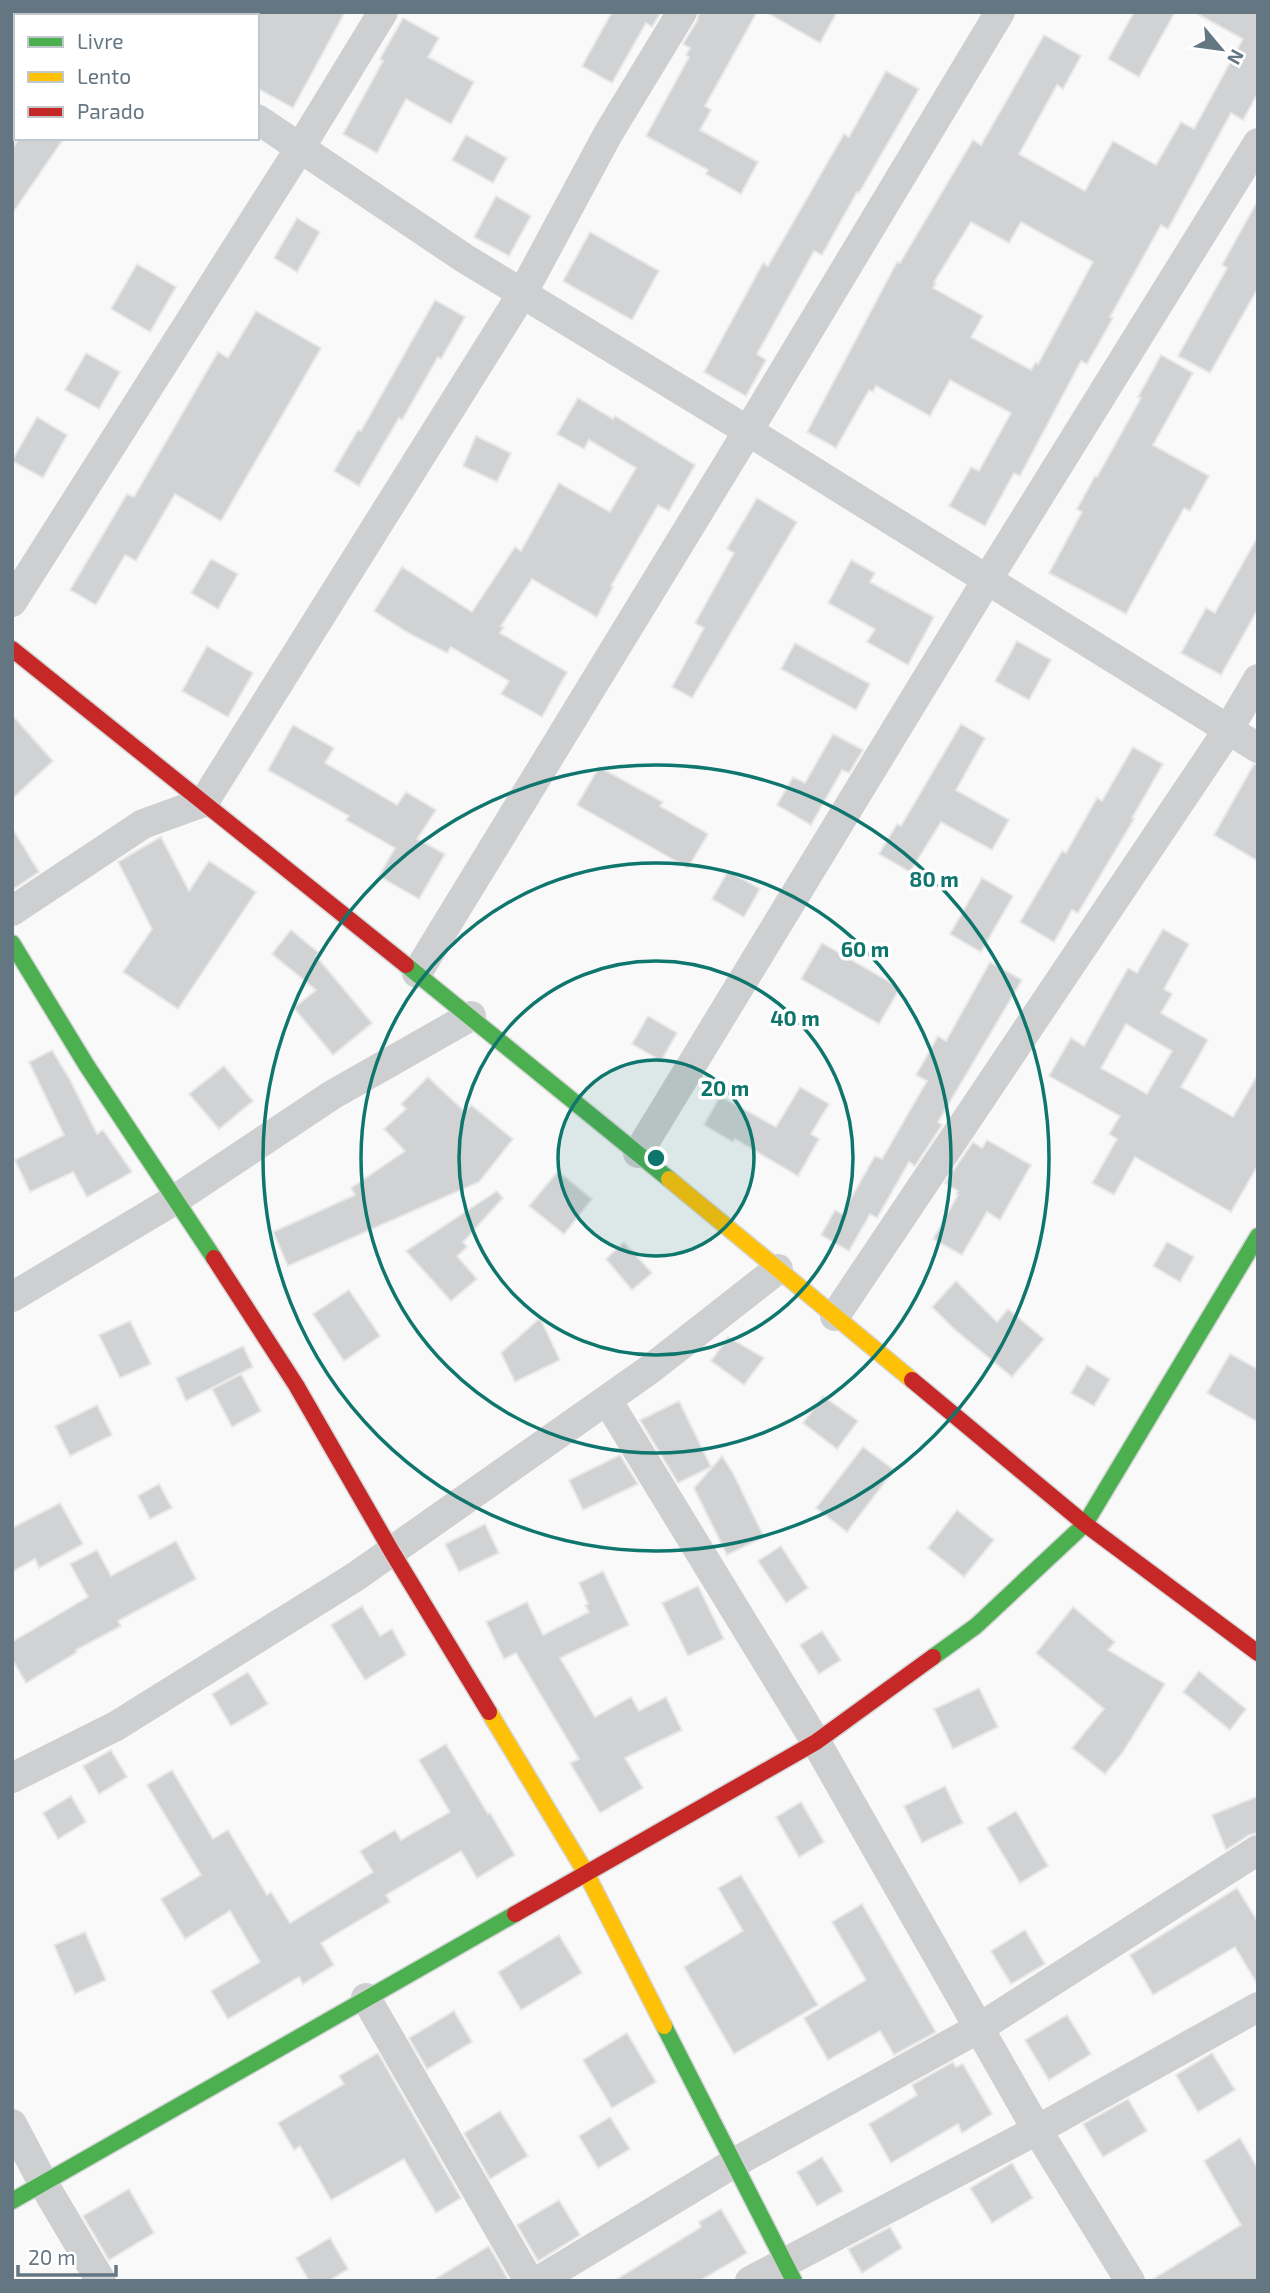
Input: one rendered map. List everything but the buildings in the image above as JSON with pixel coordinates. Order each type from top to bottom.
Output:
[{"type":"street","points":[[12,602],[300,148],[383,12]]},
{"type":"street","points":[[12,911],[143,824],[204,802],[522,294],[608,134],[682,12]]},
{"type":"street","points":[[417,973],[1000,12]]},
{"type":"street","points":[[259,120],[464,258],[748,430],[1258,748]]},
{"type":"street","points":[[638,1153],[987,580],[1258,143]]},
{"type":"street","points":[[12,649],[471,1016],[1085,1524],[1258,1653]]},
{"type":"street","points":[[835,1316],[1228,730],[1258,679]]},
{"type":"street","points":[[12,943],[87,1066],[296,1385],[392,1552],[586,1873],[789,2271]]},
{"type":"street","points":[[12,1297],[176,1199],[332,1095],[471,1016]]},
{"type":"street","points":[[12,2200],[816,1742],[976,1626],[1085,1524],[1258,1236]]},
{"type":"street","points":[[12,1778],[116,1726],[355,1577],[649,1370],[778,1269]]},
{"type":"street","points":[[607,1399],[816,1742],[1037,2130],[1130,2281]]},
{"type":"street","points":[[538,2281],[734,2164],[979,2028],[1258,1850]]},
{"type":"street","points":[[366,1998],[528,2281]]},
{"type":"street","points":[[750,2281],[789,2271],[1258,2007]]},
{"type":"street","points":[[12,2124],[43,2183],[101,2281]]},
{"type":"traffic: fast","points":[[12,943],[87,1066],[214,1258]]},
{"type":"traffic: fast","points":[[406,965],[669,1179]]},
{"type":"traffic: fast","points":[[933,1657],[976,1626],[1085,1524],[1258,1236]]},
{"type":"traffic: fast","points":[[12,2201],[515,1914]]},
{"type":"traffic: fast","points":[[664,2026],[794,2281]]},
{"type":"traffic: slow","points":[[669,1179],[912,1380]]},
{"type":"traffic: slow","points":[[489,1712],[586,1873],[664,2026]]},
{"type":"traffic: jam","points":[[12,649],[406,965]]},
{"type":"traffic: jam","points":[[214,1258],[296,1385],[392,1552],[489,1712]]},
{"type":"traffic: jam","points":[[912,1380],[1085,1524],[1258,1653]]},
{"type":"traffic: jam","points":[[515,1914],[816,1742],[933,1657]]}]
